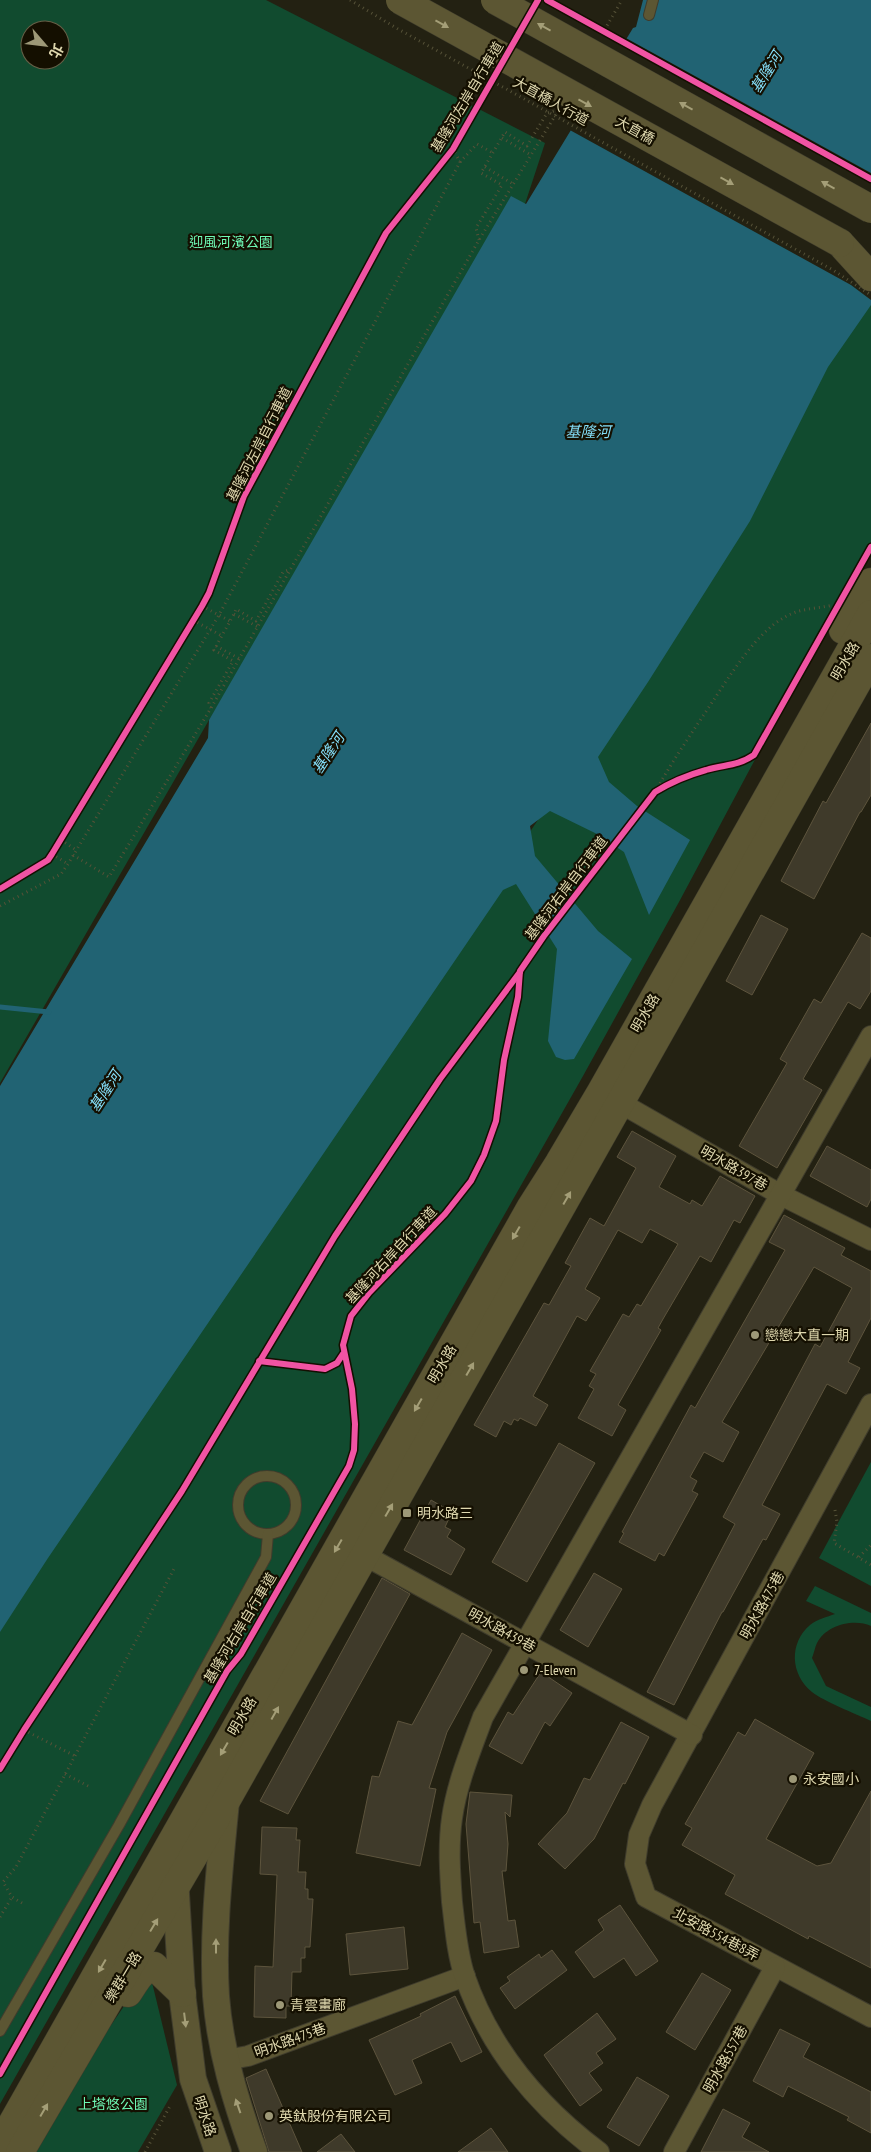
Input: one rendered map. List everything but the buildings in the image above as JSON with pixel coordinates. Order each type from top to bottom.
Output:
[{"type":"main road","name":"大直橋","points":[[400,0],[840,244],[871,259]]},
{"type":"main road","points":[[495,0],[871,208]]},
{"type":"main road","points":[[840,244],[871,277]]},
{"type":"main road","points":[[531,1207],[554,1151],[712,869],[754,788],[871,582]]},
{"type":"main road","name":"明水路","points":[[226,1801],[364,1555],[871,614]]},
{"type":"main road","name":"明水路","points":[[177,1831],[531,1207],[611,1097],[871,658]]},
{"type":"main road","name":"樂群一路","points":[[20,2152],[64,2074],[175,1890],[226,1801]]},
{"type":"main road","name":"樂群一路","points":[[0,2145],[177,1831]]},
{"type":"main road","points":[[64,2074],[90,2048],[141,1974],[148,1967],[154,1966],[160,1970],[182,1993]]},
{"type":"street","points":[[600,2152],[571,2131],[531,2091],[507,2060],[482,2016],[465,1976],[455,1925],[449,1865],[452,1818],[464,1767],[483,1717],[871,1036]]},
{"type":"street","name":"明水路397巷","points":[[611,1097],[781,1195],[871,1240]]},
{"type":"street","name":"明水路475巷","points":[[652,1805],[692,1735],[871,1404]]},
{"type":"street","name":"明水路439巷","points":[[364,1555],[692,1735]]},
{"type":"street","name":"明水路","points":[[226,1801],[216,1941],[216,1997],[226,2060],[236,2099],[254,2152]]},
{"type":"street","name":"北安路554巷8弄","points":[[652,1805],[638,1835],[635,1864],[646,1897],[871,2018]]},
{"type":"street","name":"明水路","points":[[177,1831],[175,1890],[182,1993],[193,2079],[218,2152]]},
{"type":"street","name":"明水路557巷","points":[[674,2152],[776,1966]]},
{"type":"street","name":"明水路475巷","points":[[226,2060],[248,2056],[465,1976]]},
{"type":"lane","points":[[649,15],[653,0]]},
{"type":"lane","points":[[272,1476],[288,1484],[293,1492],[295,1510],[286,1526],[278,1532],[268,1534],[250,1528],[243,1521],[239,1512],[238,1502],[241,1492],[246,1485],[254,1479],[272,1476]]},
{"type":"lane","points":[[0,2031],[119,1825],[266,1557],[268,1534]]},
{"type":"path","points":[[597,42],[622,0]]},
{"type":"path","points":[[598,28],[606,33]]},
{"type":"path","points":[[73,856],[109,877],[240,659],[479,240],[558,110],[547,113],[527,146],[505,132],[481,173],[502,185],[476,228],[479,240]]},
{"type":"path","points":[[502,138],[531,155]]},
{"type":"path","points":[[0,906],[60,874],[68,864],[219,614],[460,162],[478,144],[493,153]]},
{"type":"path","points":[[453,149],[460,162]]},
{"type":"path","points":[[485,167],[513,184]]},
{"type":"path","points":[[211,708],[209,703],[233,661],[214,650],[236,610],[256,621],[283,572],[292,569]]},
{"type":"path","points":[[188,629],[204,602],[230,621]]},
{"type":"path","points":[[835,611],[840,603]]},
{"type":"path","points":[[653,794],[719,692],[759,639],[783,618],[799,610],[817,609],[840,603]]},
{"type":"path","points":[[234,614],[258,627]]},
{"type":"path","points":[[193,620],[222,636]]},
{"type":"path","points":[[216,646],[240,659]]},
{"type":"path","points":[[653,794],[667,785]]},
{"type":"path","points":[[66,832],[50,857],[68,864]]},
{"type":"path","points":[[61,840],[76,850]]},
{"type":"path","points":[[819,1501],[834,1507],[837,1522],[834,1543],[871,1565]]},
{"type":"path","points":[[860,1557],[871,1545]]},
{"type":"path","points":[[22,1903],[12,1897],[3,1882],[16,1868],[175,1567]]},
{"type":"path","points":[[19,1738],[30,1721]]},
{"type":"path","points":[[24,1730],[75,1756]]},
{"type":"path","points":[[65,1774],[90,1787]]},
{"type":"path","points":[[0,1917],[12,1897]]},
{"type":"path","points":[[145,2152],[170,2106]]},
{"type":"green space","name":"迎風河濱公園","points":[[0,0],[266,0],[545,143],[525,204],[209,720],[0,1083]]},
{"type":"green space","points":[[871,279],[871,542],[679,902],[583,1076],[0,2104],[0,1625],[608,715]]},
{"type":"green space","points":[[871,1462],[871,1586],[819,1558]]},
{"type":"green space","points":[[815,1586],[871,1613],[871,1626],[849,1623],[827,1632],[817,1643],[812,1658],[826,1686],[871,1707],[871,1721],[817,1696],[805,1685],[799,1676],[795,1659],[798,1641],[803,1632],[813,1623],[835,1614],[806,1601]]},
{"type":"green space","name":"上塔悠公園","points":[[149,1970],[177,2085],[138,2152],[32,2152],[71,2083]]},
{"type":"water","name":"基隆河","points":[[643,0],[871,0],[871,305],[828,367],[750,521],[598,757],[609,782],[637,806],[690,840],[649,915],[624,852],[595,833],[550,811],[530,826],[535,856],[598,931],[632,959],[574,1059],[565,1060],[556,1057],[548,1041],[557,949],[516,884],[503,890],[48,1558],[0,1632],[0,1086],[208,738],[209,720],[511,196],[526,204],[633,28],[636,27]]},
{"type":"pier","points":[[624,37],[871,173],[871,300],[851,285],[568,129]]},
{"type":"waterway","points":[[0,1007],[49,1012]]},
{"type":"cycle path","name":"基隆河左岸自行車道","points":[[0,889],[48,860],[52,854],[209,593],[244,496],[386,233],[453,149],[538,0]]},
{"type":"cycle path","points":[[547,0],[871,179]]},
{"type":"cycle path","name":"基隆河右岸自行車道","points":[[0,2074],[227,1671],[241,1654],[349,1466],[354,1450],[355,1424],[352,1389],[343,1345],[351,1316],[369,1293],[445,1214],[471,1181],[484,1155],[496,1121],[504,1060],[518,997],[520,971],[544,936],[655,792],[699,772],[736,763],[754,755],[871,547]]},
{"type":"cycle path","points":[[0,1769],[182,1491],[335,1236],[440,1079],[520,972]]},
{"type":"cycle path","points":[[259,1361],[325,1369],[337,1363],[343,1354]]},
{"type":"place","name":"戀戀大直一期","points":[[755,1335]]},
{"type":"place","name":"明水路三","points":[[407,1513]]},
{"type":"place","name":"7-Eleven","points":[[524,1670]]},
{"type":"place","name":"永安國小","points":[[793,1779]]},
{"type":"place","name":"青雲畫廊","points":[[280,2005]]},
{"type":"place","name":"英鈦股份有限公司","points":[[269,2116]]}]
